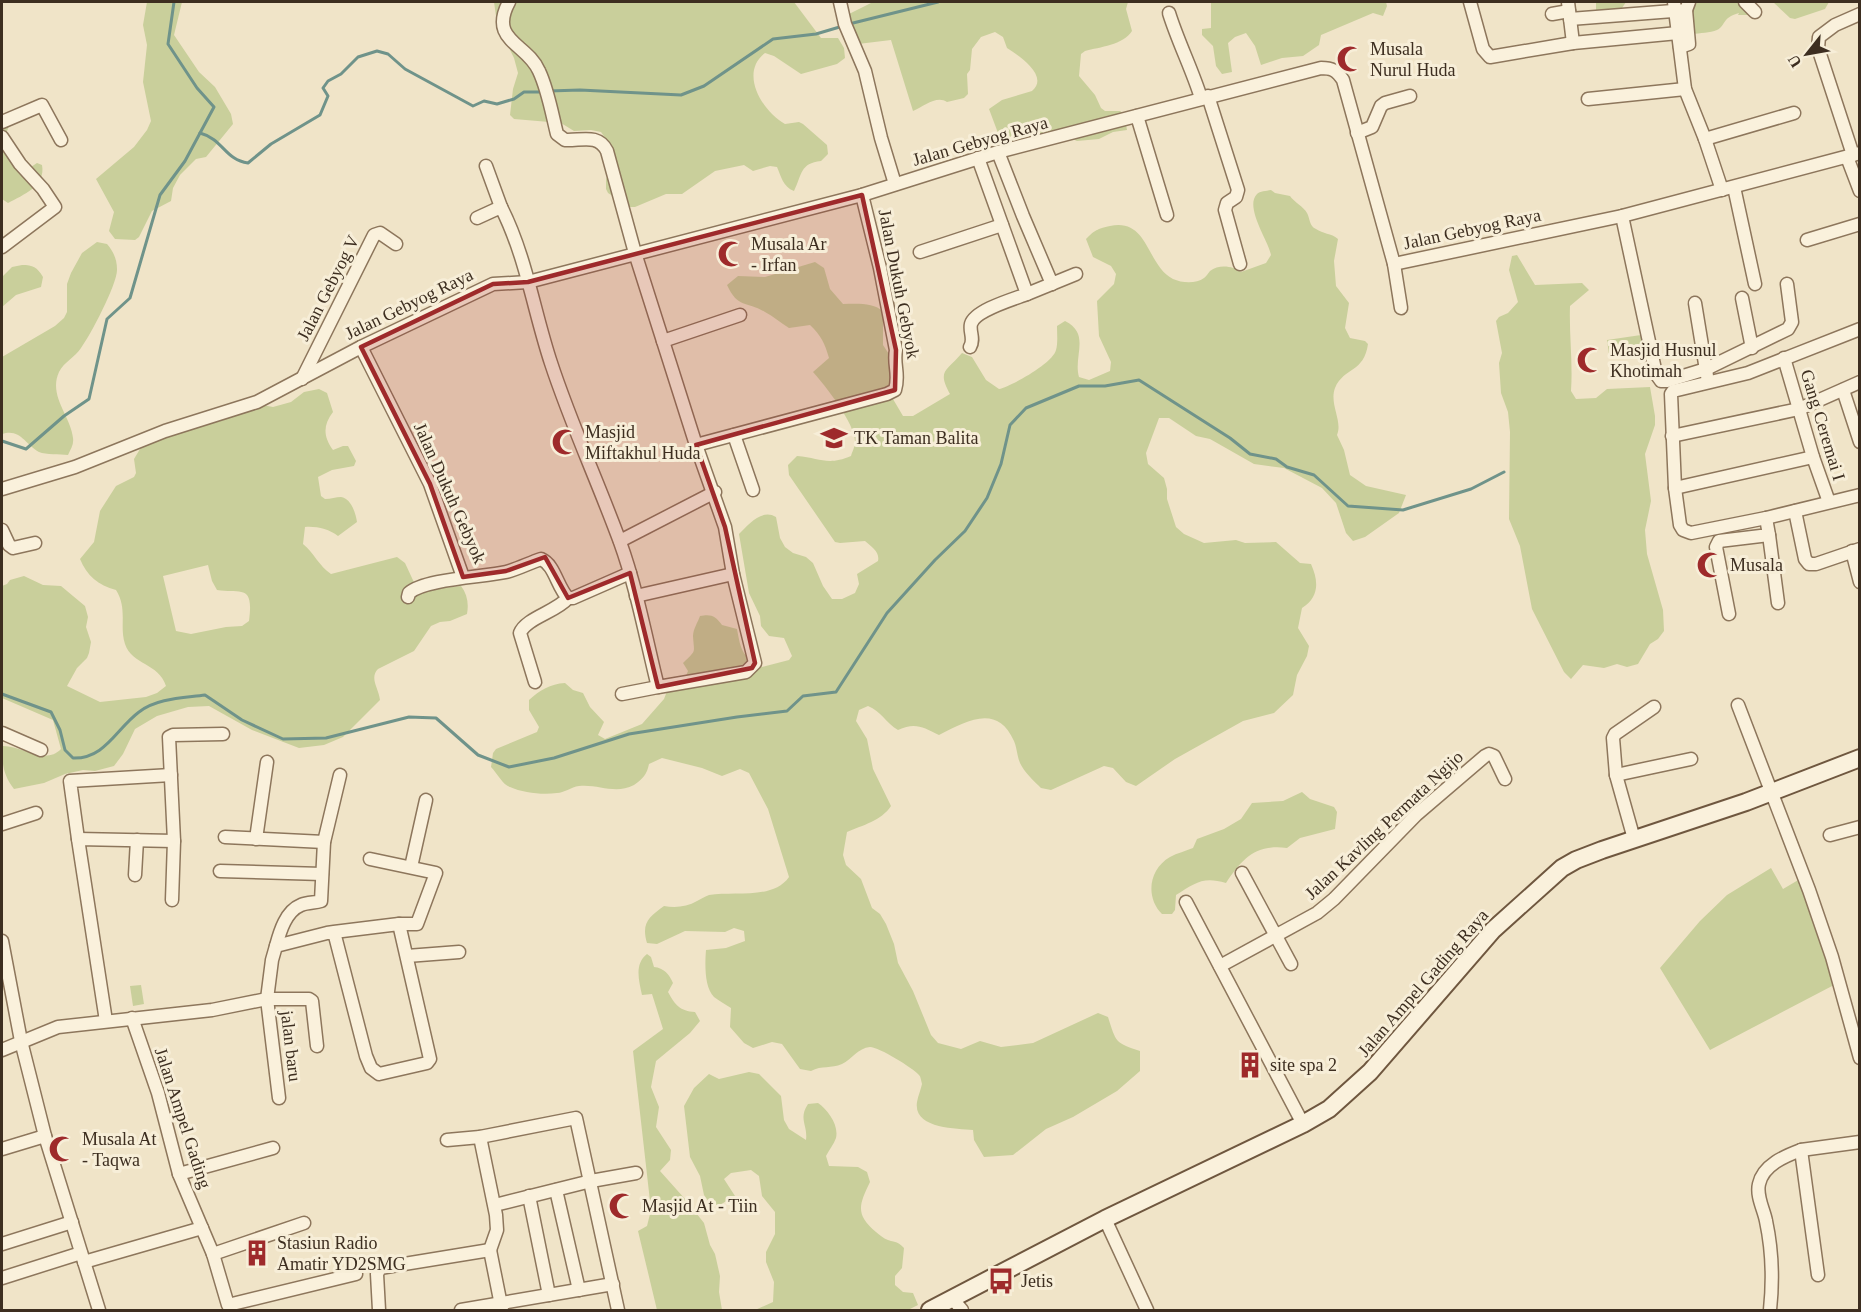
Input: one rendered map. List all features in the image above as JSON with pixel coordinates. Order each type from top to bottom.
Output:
[{"type":"main road","name":"Jalan Ampel Gading Raya","points":[[930,1311],[957,1304],[1105,1219],[1303,1124],[1329,1109],[1370,1072],[1493,930],[1538,888],[1576,860],[1634,838],[1746,802],[1860,758]]},
{"type":"street","points":[[509,2],[503,15],[505,33],[510,41],[537,67],[560,138],[565,140],[596,139],[603,144],[696,445],[715,492],[755,663],[746,672],[733,676],[622,694]]},
{"type":"street","points":[[840,2],[846,25],[865,71],[895,184]]},
{"type":"street","points":[[1470,2],[1483,49],[1490,57],[1574,43],[1678,33]]},
{"type":"street","points":[[1745,2],[1755,12]]},
{"type":"street","points":[[1552,14],[1569,11],[1681,6]]},
{"type":"street","points":[[1681,6],[1678,33],[1685,89],[1728,188],[1755,284]]},
{"type":"street","points":[[1680,47],[1689,44],[1681,6]]},
{"type":"street","points":[[1569,11],[1574,43]]},
{"type":"street","points":[[1169,13],[1176,38],[1205,97],[1238,190],[1236,197],[1227,203],[1225,210],[1240,264]]},
{"type":"street","points":[[1860,14],[1834,25],[1819,37],[1818,48],[1853,155],[1860,191]]},
{"type":"street","name":"Jalan Gebyog Raya","points":[[2,489],[75,467],[165,431],[257,402],[302,380],[361,346],[493,284],[528,282],[862,195],[998,152],[1321,68],[1332,68],[1343,80],[1394,264],[1623,216],[1853,155]]},
{"type":"street","points":[[1588,99],[1685,89]]},
{"type":"street","points":[[1357,133],[1372,127],[1381,106],[1385,103],[1410,96]]},
{"type":"street","points":[[2,122],[42,105],[61,140]]},
{"type":"street","points":[[1705,139],[1794,113]]},
{"type":"street","points":[[1137,116],[1167,215]]},
{"type":"street","points":[[2,136],[20,164],[56,207],[2,248]]},
{"type":"street","points":[[998,152],[1052,284]]},
{"type":"street","points":[[978,158],[1025,290]]},
{"type":"street","points":[[486,166],[501,207],[515,236],[550,362],[572,424],[620,541],[658,687]]},
{"type":"street","name":"Jalan Dukuh Gebyok","points":[[696,445],[895,390],[898,377],[896,350],[880,268],[862,195]]},
{"type":"street","points":[[477,218],[501,207]]},
{"type":"street","points":[[1623,216],[1656,374],[1662,381],[1707,375],[1748,373],[1860,329]]},
{"type":"street","points":[[1808,240],[1860,224]]},
{"type":"street","points":[[920,252],[1002,225]]},
{"type":"street","name":"Jalan Gebyog V","points":[[302,380],[374,235],[384,234],[396,244]]},
{"type":"street","points":[[1394,264],[1401,308]]},
{"type":"street","points":[[970,347],[973,340],[972,320],[977,315],[1025,290],[1052,284],[1076,274]]},
{"type":"street","points":[[1787,284],[1791,327],[1707,375],[1673,391],[1670,398],[1675,488],[1680,525],[1683,530],[1690,533],[1766,518],[1860,495]]},
{"type":"street","points":[[1742,298],[1752,348]]},
{"type":"street","points":[[1695,303],[1707,375]]},
{"type":"street","points":[[663,341],[740,315]]},
{"type":"street","name":"Jalan Dukuh Gebyok","points":[[361,346],[430,484],[463,577],[506,572],[541,559],[548,563],[563,594],[568,598]]},
{"type":"street","name":"Gang Ceremai I","points":[[1784,358],[1813,458],[1829,502]]},
{"type":"street","points":[[1672,436],[1799,409],[1860,382]]},
{"type":"street","points":[[1843,390],[1860,442]]},
{"type":"street","points":[[734,435],[753,490]]},
{"type":"street","points":[[1675,488],[1813,458]]},
{"type":"street","points":[[620,541],[715,492]]},
{"type":"street","points":[[1795,511],[1805,559],[1809,564],[1856,550],[1860,582]]},
{"type":"street","points":[[1766,518],[1778,603]]},
{"type":"street","points":[[2,530],[9,545],[18,547],[35,543]]},
{"type":"street","points":[[1729,614],[1716,547],[1719,541],[1769,535]]},
{"type":"street","points":[[536,682],[520,633],[524,627],[562,605],[568,598],[573,598],[630,573]]},
{"type":"street","points":[[636,596],[733,574]]},
{"type":"street","points":[[408,597],[409,593],[416,588],[463,577]]},
{"type":"street","points":[[1738,705],[1773,791],[1832,957],[1860,1058]]},
{"type":"street","points":[[1634,838],[1616,775],[1613,738],[1615,734],[1654,707]]},
{"type":"street","points":[[2,733],[41,750]]},
{"type":"street","points":[[172,900],[174,841],[171,735],[224,734]]},
{"type":"street","name":"Jalan Kavling Permata Ngijo","points":[[1220,966],[1317,913],[1334,899],[1416,814],[1485,756],[1489,754],[1494,756],[1505,779]]},
{"type":"street","points":[[1616,775],[1691,759]]},
{"type":"street","points":[[256,839],[267,762]]},
{"type":"street","points":[[106,1021],[70,781],[171,775]]},
{"type":"street","points":[[220,871],[322,874],[324,842],[340,776]]},
{"type":"street","points":[[411,867],[426,800]]},
{"type":"street","points":[[2,824],[36,813]]},
{"type":"street","points":[[1830,835],[1860,827]]},
{"type":"street","points":[[225,837],[324,842]]},
{"type":"street","points":[[78,839],[174,841]]},
{"type":"street","points":[[135,875],[137,840]]},
{"type":"street","points":[[276,946],[334,932],[417,924],[436,873],[370,859]]},
{"type":"street","points":[[1242,873],[1290,964]]},
{"type":"street","name":"jalan baru","points":[[279,1098],[267,999],[272,960],[279,932],[293,910],[299,905],[321,901],[322,874]]},
{"type":"street","points":[[1186,902],[1303,1124]]},
{"type":"street","points":[[334,932],[366,1056],[371,1068],[379,1074],[427,1063],[430,1059],[399,924]]},
{"type":"street","points":[[2,946],[21,1041],[45,1136],[99,1311]]},
{"type":"street","points":[[407,956],[459,952]]},
{"type":"street","points":[[2,1050],[58,1027],[212,1010],[267,999],[309,999],[312,1001],[317,1046]]},
{"type":"street","name":"Jalan Ampel Gading","points":[[132,1018],[158,1093],[179,1174],[213,1254],[228,1305],[356,1274]]},
{"type":"street","points":[[447,1140],[480,1137],[576,1118],[618,1311]]},
{"type":"street","points":[[2,1149],[45,1136]]},
{"type":"street","points":[[480,1137],[496,1215],[497,1230],[490,1250],[501,1307]]},
{"type":"street","points":[[1770,1311],[1768,1237],[1759,1196],[1759,1183],[1766,1171],[1780,1157],[1801,1150],[1860,1142]]},
{"type":"street","points":[[179,1174],[273,1148]]},
{"type":"street","points":[[1801,1150],[1818,1275]]},
{"type":"street","points":[[499,1204],[591,1181],[636,1173]]},
{"type":"street","points":[[556,1190],[579,1290]]},
{"type":"street","points":[[529,1196],[549,1295]]},
{"type":"street","points":[[1105,1219],[1147,1311]]},
{"type":"street","points":[[2,1244],[72,1222]]},
{"type":"street","points":[[213,1254],[304,1223]]},
{"type":"street","points":[[2,1278],[202,1228]]},
{"type":"street","points":[[380,1311],[377,1274],[380,1268],[490,1250]]},
{"type":"street","points":[[461,1311],[501,1307],[549,1295],[612,1284]]},
{"type":"highlighted area","points":[[862,195],[896,350],[895,390],[696,445],[725,527],[755,663],[752,668],[658,687],[630,573],[568,598],[545,557],[506,571],[463,577],[430,484],[361,347],[493,284],[528,282]]},
{"type":"green space","points":[[147,2],[182,2],[174,35],[199,72],[215,87],[231,114],[233,124],[206,157],[196,159],[180,175],[173,188],[171,201],[152,211],[139,237],[135,240],[115,239],[109,231],[114,212],[96,179],[134,147],[151,121],[143,82],[147,45],[143,25]]},
{"type":"green space","points":[[494,2],[794,2],[821,38],[838,38],[844,48],[845,58],[837,64],[801,74],[774,56],[765,53],[757,61],[754,81],[762,101],[776,118],[785,124],[799,122],[803,124],[827,145],[828,154],[821,161],[805,167],[794,191],[785,184],[777,167],[770,166],[753,171],[744,165],[715,171],[682,194],[666,194],[630,207],[608,193],[606,189],[606,179],[614,164],[613,149],[601,132],[574,131],[561,123],[514,119],[510,115],[513,89],[518,73],[514,58],[497,23]]},
{"type":"green space","points":[[873,2],[1128,2],[1126,9],[1132,31],[1117,42],[1081,54],[1079,76],[1095,95],[1101,108],[1105,111],[1120,111],[1124,114],[1127,130],[1113,132],[1099,139],[1077,141],[1055,131],[1012,141],[1001,141],[989,109],[1002,100],[1032,91],[1037,85],[1037,79],[1030,66],[1007,48],[1003,37],[995,32],[981,37],[972,49],[970,70],[967,74],[968,94],[964,98],[947,102],[935,100],[913,111],[891,40],[858,44],[852,35],[849,14]]},
{"type":"green space","points":[[1211,2],[1386,2],[1387,6],[1383,16],[1373,13],[1321,35],[1319,45],[1303,56],[1282,58],[1261,65],[1255,46],[1246,33],[1235,37],[1228,43],[1232,72],[1222,74],[1216,66],[1213,46],[1202,35],[1202,29],[1211,28]]},
{"type":"green space","points":[[1596,2],[1626,2],[1622,8],[1609,14],[1596,10]]},
{"type":"green space","points":[[1697,2],[1741,2],[1751,15],[1738,15],[1739,13],[1729,17],[1717,30],[1692,34],[1690,14]]},
{"type":"green space","points":[[1773,2],[1829,2],[1825,9],[1795,19],[1790,18]]},
{"type":"green space","points":[[2,118],[10,123],[5,137],[25,171],[37,163],[42,165],[37,184],[8,203],[2,199]]},
{"type":"green space","points":[[1271,190],[1290,196],[1306,211],[1314,228],[1338,239],[1334,261],[1336,286],[1349,303],[1345,328],[1350,338],[1365,341],[1368,344],[1362,360],[1343,376],[1335,388],[1337,435],[1344,450],[1350,475],[1366,486],[1406,495],[1399,513],[1365,537],[1353,541],[1346,533],[1336,503],[1322,488],[1284,468],[1254,464],[1210,439],[1196,436],[1169,418],[1159,418],[1146,453],[1148,464],[1164,478],[1167,499],[1176,527],[1184,534],[1204,543],[1236,540],[1245,543],[1276,542],[1300,563],[1311,564],[1316,589],[1312,599],[1302,608],[1298,628],[1309,646],[1307,656],[1297,675],[1293,695],[1274,713],[1243,721],[1175,759],[1136,786],[1126,782],[1113,768],[1104,766],[1051,790],[1041,788],[1024,770],[1014,741],[1007,729],[999,722],[981,718],[939,735],[919,726],[909,726],[898,730],[873,708],[868,706],[859,710],[856,721],[867,739],[873,769],[891,806],[877,819],[847,832],[843,855],[846,865],[861,879],[872,908],[880,914],[886,924],[898,963],[913,991],[931,1035],[938,1043],[961,1049],[980,1041],[1001,1047],[1033,1043],[1098,1013],[1108,1017],[1113,1032],[1121,1043],[1140,1051],[1140,1071],[1117,1091],[1073,1117],[1046,1129],[1013,1155],[984,1157],[974,1140],[973,1130],[937,1125],[922,1117],[918,1111],[917,1102],[922,1084],[920,1076],[881,1050],[866,1048],[842,1064],[811,1071],[800,1069],[782,1044],[772,1042],[753,1048],[744,1043],[730,1027],[731,1008],[714,997],[708,987],[705,961],[706,950],[726,948],[745,941],[744,931],[734,928],[725,932],[685,931],[657,944],[647,943],[646,925],[664,906],[685,906],[709,895],[763,892],[782,884],[789,877],[768,809],[749,773],[740,769],[722,776],[702,768],[662,758],[649,764],[642,778],[627,788],[579,786],[560,793],[539,794],[521,791],[505,784],[491,767],[493,753],[496,749],[537,732],[539,727],[529,710],[529,700],[546,688],[565,683],[573,690],[583,693],[590,707],[604,722],[598,735],[605,739],[642,724],[664,699],[669,686],[686,676],[688,671],[683,663],[694,651],[693,633],[700,616],[713,616],[722,625],[737,629],[746,656],[762,667],[789,660],[792,656],[784,638],[769,636],[761,626],[760,616],[749,593],[739,534],[761,516],[776,517],[780,538],[785,547],[813,563],[823,586],[832,599],[842,599],[855,593],[859,584],[857,574],[878,561],[877,552],[865,541],[835,542],[789,475],[788,465],[797,456],[824,460],[843,459],[851,456],[855,446],[851,426],[832,395],[813,372],[829,358],[824,344],[810,325],[789,328],[765,312],[735,298],[727,285],[738,276],[765,277],[815,262],[824,268],[830,289],[843,304],[864,304],[883,312],[883,345],[900,371],[890,394],[903,416],[913,416],[950,394],[944,375],[962,353],[972,357],[986,380],[999,389],[1022,379],[1048,361],[1056,350],[1057,326],[1065,321],[1073,326],[1079,339],[1079,377],[1089,380],[1110,371],[1111,362],[1099,336],[1097,301],[1114,284],[1116,274],[1111,266],[1093,257],[1086,239],[1096,230],[1123,225],[1140,236],[1157,264],[1173,279],[1193,282],[1201,280],[1210,271],[1222,267],[1234,268],[1241,272],[1266,263],[1271,255],[1253,207],[1257,194]]},
{"type":"green space","points":[[97,242],[107,244],[113,252],[117,265],[116,276],[91,333],[79,351],[61,368],[56,381],[58,398],[71,430],[73,444],[68,455],[42,453],[18,435],[2,434],[2,357],[55,326],[64,318],[67,312],[67,284],[71,273],[82,253]]},
{"type":"green space","points":[[1517,255],[1535,285],[1582,283],[1589,290],[1570,306],[1571,391],[1576,399],[1596,398],[1607,389],[1650,387],[1655,416],[1655,425],[1645,454],[1651,501],[1645,530],[1647,554],[1663,610],[1664,631],[1650,644],[1638,664],[1627,667],[1617,664],[1604,668],[1583,665],[1571,679],[1564,672],[1532,609],[1520,546],[1509,519],[1510,432],[1508,412],[1501,393],[1499,363],[1502,353],[1496,321],[1518,302],[1509,270],[1512,256]]},
{"type":"green space","points":[[32,266],[39,271],[43,277],[41,287],[16,295],[2,307],[2,277],[12,267]]},
{"type":"green space","points":[[1641,335],[1643,349],[1609,354],[1607,340]]},
{"type":"green space","points":[[319,389],[327,393],[333,412],[327,421],[327,440],[333,450],[348,446],[356,461],[354,466],[332,470],[318,477],[321,496],[325,499],[341,497],[348,500],[357,522],[338,536],[322,528],[305,527],[303,544],[331,574],[397,557],[405,563],[418,591],[461,586],[467,599],[467,614],[431,626],[414,651],[378,669],[374,680],[380,700],[343,737],[324,745],[299,748],[252,730],[209,706],[188,707],[157,716],[135,729],[123,754],[114,766],[95,771],[83,770],[65,774],[44,783],[14,789],[4,769],[2,746],[48,756],[61,749],[53,720],[2,698],[2,586],[10,580],[24,576],[43,585],[61,586],[85,606],[88,617],[86,627],[91,642],[89,653],[67,686],[100,702],[146,697],[157,693],[166,686],[163,678],[133,656],[125,644],[122,604],[116,590],[94,579],[80,559],[94,542],[100,511],[116,486],[134,477],[136,473],[134,459],[140,449],[159,436],[221,421],[262,405],[273,407],[291,402],[304,392]],"holes":[[[208,565],[217,590],[239,592],[247,596],[250,609],[249,621],[242,626],[191,634],[176,631],[163,576]]]},
{"type":"green space","points":[[1302,792],[1310,799],[1334,807],[1337,812],[1335,829],[1300,838],[1287,848],[1266,848],[1258,851],[1244,860],[1226,883],[1211,880],[1194,884],[1176,895],[1175,910],[1172,914],[1162,914],[1153,900],[1152,884],[1163,862],[1193,848],[1197,839],[1224,829],[1241,819],[1252,803],[1283,801]]},
{"type":"green space","points":[[1771,868],[1783,889],[1800,879],[1834,985],[1710,1050],[1660,968],[1700,921],[1727,895]]},
{"type":"green space","points":[[647,954],[651,957],[654,967],[668,974],[673,983],[668,992],[676,1004],[682,1009],[695,1012],[700,1021],[690,1033],[656,1061],[651,1087],[659,1107],[656,1127],[671,1150],[670,1160],[660,1171],[704,1223],[720,1276],[719,1292],[722,1310],[657,1310],[638,1231],[647,1226],[651,1210],[633,1051],[663,1029],[652,994],[642,995],[639,968]]},
{"type":"green space","points":[[141,985],[144,1004],[133,1006],[130,986]]},
{"type":"green space","points":[[749,1072],[759,1074],[781,1096],[784,1120],[789,1129],[806,1140],[804,1114],[808,1104],[818,1103],[829,1114],[836,1133],[835,1140],[826,1156],[829,1166],[858,1167],[867,1172],[870,1182],[863,1197],[862,1214],[869,1226],[876,1232],[904,1248],[902,1268],[895,1276],[895,1285],[903,1292],[913,1293],[918,1305],[908,1310],[755,1310],[773,1302],[774,1282],[766,1262],[766,1252],[775,1234],[775,1212],[762,1196],[759,1176],[751,1170],[731,1173],[724,1179],[735,1196],[718,1206],[709,1202],[704,1195],[700,1176],[690,1157],[684,1106],[694,1088],[709,1074],[719,1079]]},
{"type":"waterway","points":[[2,441],[26,449],[64,416],[89,399],[107,319],[130,298],[160,195],[185,161],[214,107],[197,88],[168,44],[174,2]]},
{"type":"waterway","points":[[849,24],[938,2]]},
{"type":"waterway","points":[[549,91],[580,90],[681,95],[704,86],[773,39],[816,34],[843,26]]},
{"type":"waterway","points":[[200,133],[214,140],[234,158],[248,163],[271,144],[320,115],[328,96],[323,88],[328,81],[341,74],[358,57],[377,51],[388,54],[405,69],[473,106],[484,101],[497,104],[514,99],[524,92],[543,92]]},
{"type":"waterway","points":[[2,694],[51,712],[60,730],[65,750],[73,758],[94,754],[146,707],[171,699],[205,695],[242,720],[283,739],[326,738],[409,717],[436,718],[478,755],[509,767],[554,758],[629,734],[787,711],[803,696],[836,692],[887,613],[965,531],[987,498],[1001,464],[1010,425],[1026,408],[1079,386],[1105,386],[1139,380],[1230,438],[1250,454],[1276,459],[1287,467],[1314,475],[1348,506],[1403,510],[1471,489],[1504,472]]},
{"type":"place","name":"Musala Nurul Huda","points":[[1350,59]]},
{"type":"place","name":"Musala Ar - Irfan","points":[[731,254]]},
{"type":"place","name":"Masjid Husnul Khotimah","points":[[1590,360]]},
{"type":"place","name":"TK Taman Balita","points":[[834,438]]},
{"type":"place","name":"Masjid Miftakhul Huda","points":[[565,442]]},
{"type":"place","name":"Musala","points":[[1710,565]]},
{"type":"place","name":"site spa 2","points":[[1250,1065]]},
{"type":"place","name":"Musala At - Taqwa","points":[[62,1149]]},
{"type":"place","name":"Masjid At - Tiin","points":[[622,1206]]},
{"type":"place","name":"Stasiun Radio Amatir YD2SMG","points":[[257,1253]]},
{"type":"place","name":"Jetis","points":[[1001,1281]]}]
